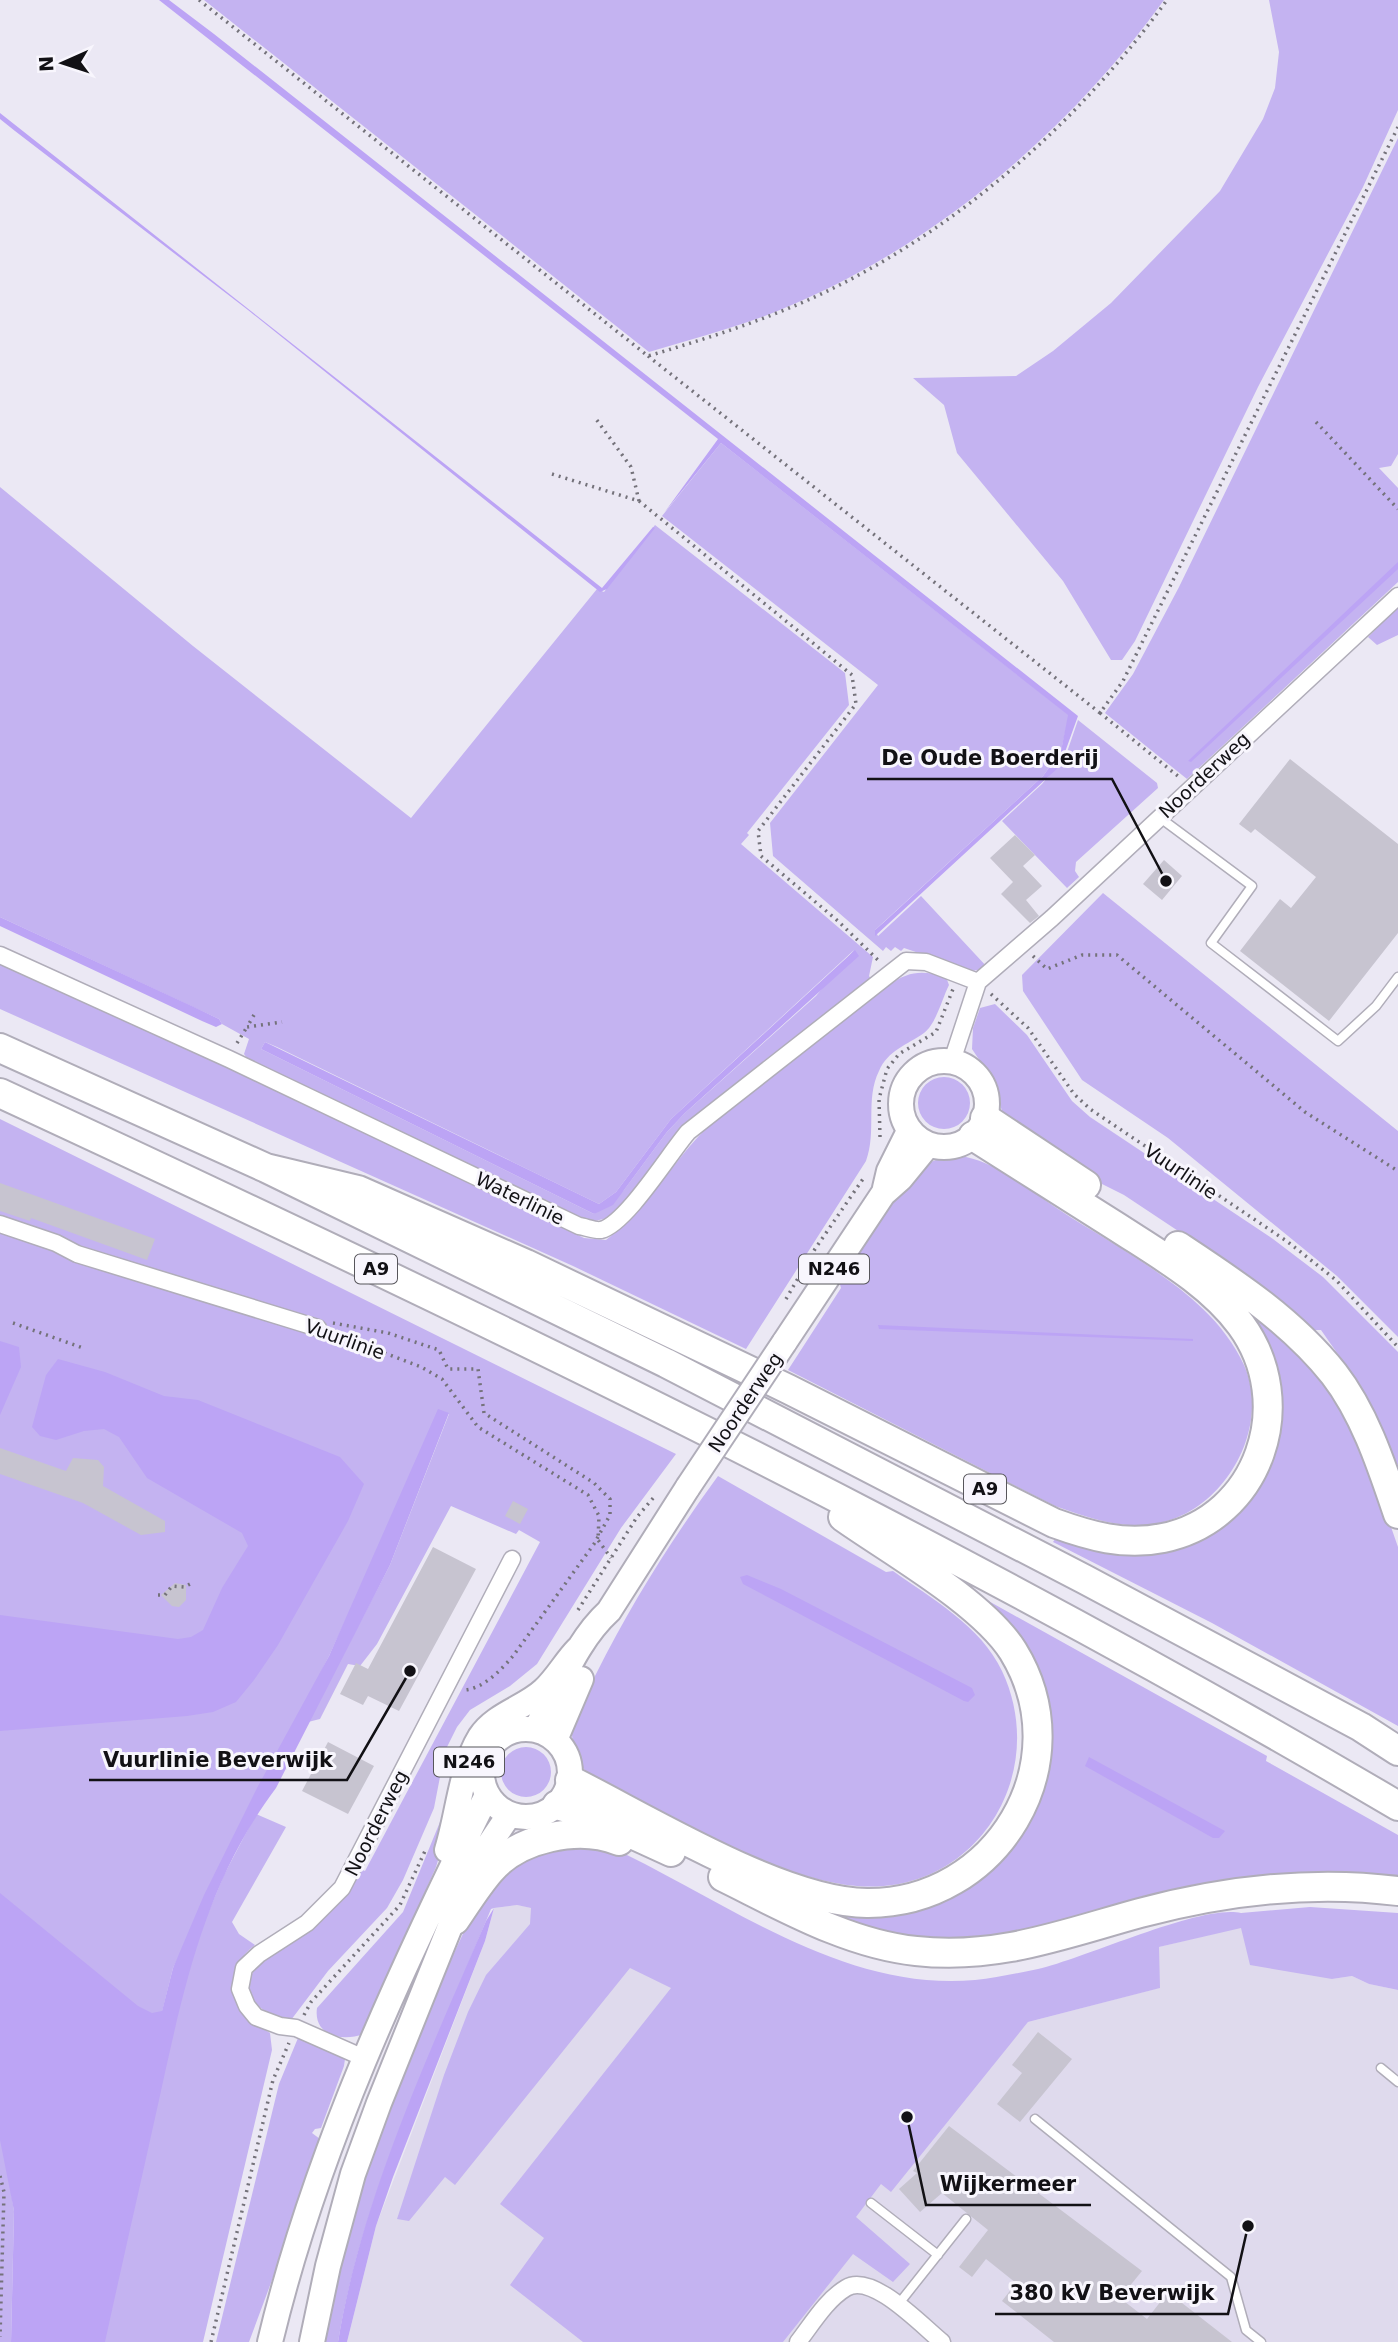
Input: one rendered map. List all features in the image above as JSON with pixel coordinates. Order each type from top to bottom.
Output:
[{"type":"highway","name":"A9","points":[[0,1048],[266,1168],[666,1363],[1108,1592],[1361,1727],[1398,1751]]},
{"type":"highway","name":"A9","points":[[0,1093],[295,1229],[749,1451],[1066,1616],[1235,1710],[1398,1806]]},
{"type":"highway","name":"A9","points":[[266,1168],[358,1190],[526,1264],[788,1389],[1054,1523],[1093,1537],[1118,1541],[1161,1539],[1196,1528],[1228,1504],[1249,1477],[1262,1448],[1269,1397],[1264,1372],[1253,1345],[1220,1299],[979,1127]]},
{"type":"highway","points":[[979,1127],[1236,1285],[1307,1343],[1335,1376],[1355,1407],[1398,1514]]},
{"type":"highway","name":"A9","points":[[570,1780],[736,1863],[793,1887],[834,1899],[867,1903],[925,1894],[957,1880],[989,1856],[1022,1810],[1035,1765],[1037,1727],[1027,1679],[1011,1648],[944,1585],[749,1451]]},
{"type":"highway","points":[[557,1805],[588,1814],[811,1920],[869,1942],[915,1951],[967,1954],[1050,1941],[1201,1899],[1276,1889],[1327,1887],[1398,1891]]},
{"type":"highway","points":[[455,1920],[491,1869],[514,1852],[546,1838],[576,1833],[607,1836],[641,1850],[680,1856]]},
{"type":"main road","points":[[937,1060],[953,1061],[966,1066],[978,1076],[985,1089],[979,1127],[960,1144],[944,1147],[918,1138],[900,1102],[903,1087],[911,1074],[923,1065],[937,1060]]},
{"type":"main road","name":"Noorderweg","points":[[425,1917],[460,1806],[467,1768],[481,1735],[502,1716],[524,1706],[545,1689],[594,1625],[609,1611],[883,1194],[889,1171],[918,1138]]},
{"type":"main road","name":"Noorderweg","points":[[545,1735],[601,1637],[609,1611]]},
{"type":"main road","name":"Noorderweg","points":[[545,1735],[578,1649]]},
{"type":"main road","name":"N246","points":[[509,1815],[496,1806],[487,1794],[482,1767],[491,1747],[507,1733],[545,1735]]},
{"type":"main road","points":[[312,2342],[328,2266],[353,2174],[474,1867],[509,1815],[534,1817],[557,1805],[570,1780],[567,1758],[545,1735]]},
{"type":"main road","name":"Noorderweg","points":[[270,2342],[284,2285],[314,2194],[364,2058],[425,1917],[487,1794]]},
{"type":"street","name":"Noorderweg","points":[[978,982],[1052,918],[1398,596]]},
{"type":"street","name":"Waterlinie","points":[[0,955],[229,1059],[579,1226],[599,1230],[617,1222],[638,1200],[662,1162],[688,1132],[906,961],[916,959],[978,982]]},
{"type":"street","points":[[953,1061],[978,982]]},
{"type":"street","name":"Vuurlinie","points":[[0,1224],[56,1243],[77,1254],[318,1328]]},
{"type":"street","name":"Noorderweg","points":[[364,2058],[296,2028],[256,2017],[247,2006],[240,1989],[244,1968],[259,1954],[307,1923],[342,1888],[512,1559]]},
{"type":"street","points":[[798,2342],[834,2297],[849,2286],[863,2284],[878,2289],[942,2342]]},
{"type":"lane","points":[[1159,817],[1252,886],[1212,943],[1338,1041],[1376,1006],[1398,977]]},
{"type":"lane","points":[[1381,2068],[1398,2082]]},
{"type":"lane","points":[[1035,2119],[1231,2277],[1246,2330],[1261,2342]]},
{"type":"lane","points":[[871,2203],[938,2255]]},
{"type":"lane","points":[[898,2306],[967,2219]]},
{"type":"path","points":[[199,0],[1192,787]]},
{"type":"path","points":[[648,356],[708,339],[810,299],[855,277],[935,228],[1002,177],[1073,111],[1125,56],[1167,0]]},
{"type":"path","points":[[1100,713],[1123,681],[1398,127]]},
{"type":"path","points":[[596,419],[631,467],[639,501]]},
{"type":"path","points":[[1316,422],[1398,509]]},
{"type":"path","points":[[552,474],[639,501],[852,675],[856,704],[758,831],[761,856],[838,921],[891,973]]},
{"type":"path","points":[[1042,965],[1047,970],[1082,955],[1117,955],[1305,1112],[1370,1156],[1398,1171]]},
{"type":"path","points":[[879,1148],[879,1099],[887,1069],[899,1054],[936,1032],[959,974]]},
{"type":"path","name":"Vuurlinie","points":[[978,982],[1028,1028],[1073,1094],[1090,1110],[1288,1242],[1336,1280],[1398,1347]]},
{"type":"path","points":[[239,1041],[254,1015]]},
{"type":"path","points":[[247,1027],[282,1023]]},
{"type":"path","points":[[783,1310],[789,1290],[872,1166]]},
{"type":"path","points":[[318,1328],[336,1322],[388,1333],[439,1350],[448,1369],[478,1369],[484,1413],[607,1494],[610,1515],[513,1656],[499,1672],[470,1690],[445,1690]]},
{"type":"path","points":[[13,1323],[83,1348]]},
{"type":"path","name":"Vuurlinie","points":[[318,1328],[421,1367],[442,1379],[478,1427],[588,1495],[597,1508],[598,1535],[602,1547],[611,1558],[662,1487]]},
{"type":"path","points":[[158,1595],[165,1595],[173,1588],[190,1584]]},
{"type":"path","points":[[211,2342],[273,2080],[296,2028]]},
{"type":"path","points":[[0,2176],[4,2192],[0,2337]]},
{"type":"shaded area","points":[[159,0],[169,0],[214,34],[1078,716],[1060,766],[875,936],[875,930],[1043,776],[1061,751],[1068,715],[721,443],[664,513],[718,439]]},
{"type":"shaded area","points":[[204,0],[1164,0],[1084,97],[991,183],[941,221],[888,256],[775,312],[649,352]]},
{"type":"shaded area","points":[[1269,0],[1398,0],[1398,110],[1363,187],[1258,387],[1135,641],[1122,660],[1111,660],[1063,581],[957,453],[944,405],[913,378],[1016,376],[1053,351],[1111,303],[1220,191],[1263,119],[1275,88],[1279,52]]},
{"type":"shaded area","points":[[0,113],[602,588],[653,527],[655,528],[607,589],[600,592],[248,310],[15,131],[0,119]]},
{"type":"shaded area","points":[[1398,138],[1398,454],[1391,466],[1379,468],[1398,488],[1398,582],[1187,779],[1105,713],[1133,674],[1179,587]]},
{"type":"shaded area","points":[[721,443],[1069,715],[1061,751],[1043,776],[875,930],[878,936],[921,896],[988,968],[972,971],[904,948],[901,951],[895,947],[891,951],[886,947],[883,951],[773,856],[770,823],[878,685],[662,516]]},
{"type":"shaded area","points":[[0,487],[193,646],[411,818],[597,589],[604,592],[655,525],[845,673],[849,705],[741,844],[873,957],[869,976],[872,981],[685,1128],[666,1146],[616,1216],[582,1224],[249,1061],[244,1054],[249,1039],[222,1024],[219,1019],[0,917]],"holes":[[[854,950],[816,996],[685,1113],[667,1132],[624,1190],[594,1214],[261,1049],[265,1042],[277,1047],[599,1204],[616,1192],[671,1119]]]},
{"type":"shaded area","points":[[1398,562],[1398,569],[1191,762],[1188,761]]},
{"type":"shaded area","points":[[1398,607],[1398,635],[1377,645],[1368,637]]},
{"type":"shaded area","points":[[1078,720],[1157,783],[1158,788],[1076,862],[1075,871],[1079,877],[1067,888],[1002,821],[1042,784],[1066,755]]},
{"type":"shaded area","points":[[1103,893],[1398,1131],[1398,1337],[1337,1276],[1168,1138],[1082,1080],[1023,991],[1022,975]]},
{"type":"shaded area","points":[[0,917],[219,1019],[222,1024],[216,1027],[202,1021],[0,926]]},
{"type":"shaded area","points":[[855,950],[859,956],[685,1113],[667,1132],[613,1205],[594,1214],[261,1049],[265,1042],[599,1204],[616,1192],[671,1119]]},
{"type":"shaded area","points":[[0,960],[280,1090],[584,1238],[606,1240],[637,1212],[689,1147],[718,1117],[759,1082],[889,985],[909,974],[930,973],[946,977],[949,985],[928,1029],[887,1058],[879,1071],[873,1093],[871,1138],[866,1161],[746,1349],[573,1266],[0,1009]]},
{"type":"shaded area","points":[[995,1004],[1027,1035],[1072,1101],[1090,1117],[1273,1239],[1323,1277],[1398,1352],[1398,1466],[1365,1393],[1321,1330],[1312,1330],[1290,1308],[1243,1274],[1124,1195],[1080,1173],[1003,1115],[994,1082],[972,1049],[973,1028],[980,1008]]},
{"type":"shaded area","points":[[944,1077],[954,1079],[962,1085],[968,1093],[968,1113],[962,1121],[954,1127],[944,1129],[934,1127],[926,1121],[920,1113],[918,1103],[920,1093],[926,1085],[934,1079]]},
{"type":"shaded area","points":[[0,1119],[676,1454],[621,1528],[537,1664],[510,1686],[470,1710],[457,1727],[445,1751],[434,1808],[403,1880],[387,1908],[328,1971],[291,2020],[285,2019],[268,2013],[255,2002],[249,1983],[253,1971],[276,1949],[329,1913],[358,1868],[365,1871],[540,1542],[519,1530],[516,1534],[451,1506],[377,1644],[360,1666],[348,1664],[320,1719],[308,1722],[390,1565],[449,1414],[442,1411],[329,1656],[173,1968],[162,2012],[184,1988],[197,1939],[224,1875],[256,1814],[286,1827],[232,1922],[239,1934],[255,1945],[240,1960],[236,1969],[233,1979],[235,1998],[247,2017],[270,2033],[272,2050],[203,2342],[105,2342],[5,2154],[14,2211],[11,2342],[0,2342]]},
{"type":"shaded area","points":[[947,1157],[966,1157],[1014,1179],[1170,1281],[1209,1315],[1236,1350],[1251,1389],[1252,1413],[1247,1437],[1238,1460],[1224,1481],[1207,1499],[1187,1513],[1164,1522],[1136,1525],[1109,1522],[1055,1506],[788,1370],[841,1288],[839,1281],[880,1217],[905,1184],[917,1171],[933,1161]]},
{"type":"shaded area","points":[[1247,1303],[1285,1336],[1332,1391],[1370,1467],[1398,1547],[1398,1726],[1212,1623],[1053,1542],[1059,1533],[1168,1545],[1268,1446],[1235,1308]]},
{"type":"shaded area","points":[[878,1325],[1193,1339],[1193,1341],[879,1329]]},
{"type":"shaded area","points":[[0,1341],[19,1347],[21,1367],[0,1415]]},
{"type":"shaded area","points":[[58,1359],[105,1372],[164,1396],[198,1400],[340,1457],[364,1484],[348,1521],[278,1645],[236,1702],[213,1712],[187,1716],[0,1731],[0,1615],[178,1639],[191,1637],[203,1630],[222,1588],[248,1546],[242,1533],[147,1478],[119,1437],[104,1429],[84,1431],[56,1440],[40,1436],[32,1427],[46,1375]]},
{"type":"shaded area","points":[[438,1409],[449,1413],[390,1565],[276,1788],[230,1863],[199,1941],[176,2023],[105,2342],[11,2342],[14,2211],[0,2140],[0,1893],[138,2006],[152,2013],[162,2011],[173,1968],[204,1895],[257,1788],[329,1656]]},
{"type":"shaded area","points":[[718,1476],[886,1572],[893,1571],[969,1627],[982,1640],[1002,1671],[1015,1711],[1017,1750],[1009,1787],[992,1821],[968,1850],[936,1871],[899,1884],[857,1886],[807,1876],[759,1859],[620,1796],[592,1778],[582,1766],[575,1752],[572,1735],[574,1720],[581,1704],[638,1597]]},
{"type":"shaded area","points":[[747,1575],[781,1589],[972,1688],[975,1695],[968,1702],[964,1701],[743,1584],[740,1577]]},
{"type":"shaded area","points":[[976,1594],[1267,1756],[1266,1761],[1398,1835],[1398,1882],[1305,1875],[1228,1880],[1005,1942],[874,1936],[769,1888],[943,1896],[1043,1760]]},
{"type":"shaded area","points":[[526,1747],[544,1754],[551,1772],[544,1790],[526,1797],[508,1790],[501,1772],[508,1754]]},
{"type":"shaded area","points":[[1089,1757],[1225,1831],[1219,1838],[1213,1838],[1085,1766]]},
{"type":"shaded area","points":[[449,1800],[448,1827],[436,1867],[363,2034],[339,2037],[325,2031],[317,2017],[317,2008],[403,1912]]},
{"type":"shaded area","points":[[606,1845],[783,1937],[830,1957],[877,1971],[925,1980],[975,1980],[1038,1969],[1172,1924],[1223,1912],[1310,1907],[1398,1913],[1398,1990],[1369,1984],[1352,1976],[1332,1979],[1250,1965],[1241,1928],[1159,1947],[1160,1988],[1028,2022],[891,2192],[881,2184],[856,2217],[910,2264],[893,2282],[853,2254],[783,2342],[583,2342],[510,2285],[544,2238],[500,2204],[671,1988],[630,1968],[455,2185],[445,2177],[409,2221],[397,2219],[444,2075],[468,2012],[486,1975],[530,1924],[531,1908],[517,1905],[494,1908],[491,1909],[424,2068],[382,2176],[349,2286],[338,2342],[322,2342],[354,2213],[376,2147],[429,2007],[480,1897],[512,1866],[546,1849]]},
{"type":"shaded area","points":[[517,1905],[532,1908],[954,2110],[1028,2022],[1159,1988],[1159,1947],[1241,1927],[1332,1979],[1352,1976],[1369,1984],[1398,1990],[1398,2342],[347,2342],[376,2226],[485,1941],[494,1908]]},
{"type":"shaded area","points":[[494,1908],[485,1941],[376,2226],[347,2342],[338,2342],[363,2235],[399,2128],[486,1921]]},
{"type":"shaded area","points":[[298,2038],[341,2053],[345,2059],[344,2066],[321,2128],[312,2133],[320,2139],[321,2148],[249,2342],[216,2342],[279,2084]]},
{"type":"building","points":[[1290,759],[1398,844],[1398,933],[1329,1021],[1240,951],[1280,899],[1291,908],[1316,877],[1255,829],[1251,833],[1239,824]]},
{"type":"building","points":[[1015,835],[1035,855],[1023,866],[1042,886],[1026,900],[1039,916],[1030,923],[1001,894],[1013,882],[990,858]]},
{"type":"building","points":[[1164,860],[1182,876],[1162,900],[1143,884]]},
{"type":"building","points":[[0,1183],[155,1239],[147,1260],[31,1218],[30,1221],[0,1211]]},
{"type":"building","points":[[0,1448],[66,1471],[73,1458],[98,1460],[104,1467],[103,1486],[165,1521],[165,1532],[141,1535],[83,1503],[0,1474]]},
{"type":"building","points":[[513,1501],[528,1509],[520,1524],[505,1516]]},
{"type":"building","points":[[433,1547],[476,1569],[399,1711],[368,1696],[363,1705],[340,1694],[356,1663],[368,1669]]},
{"type":"building","points":[[175,1583],[186,1585],[186,1600],[179,1607],[172,1606],[161,1595]]},
{"type":"building","points":[[328,1742],[374,1766],[348,1814],[302,1791]]},
{"type":"building","points":[[1038,2032],[1072,2059],[1020,2122],[997,2104],[1022,2073],[1012,2065]]},
{"type":"building","points":[[949,2126],[1142,2271],[1120,2298],[1147,2319],[1168,2292],[1232,2342],[1054,2342],[1002,2301],[1016,2283],[986,2259],[972,2277],[959,2267],[988,2230],[942,2193],[920,2212],[899,2189],[917,2173],[913,2171]]},
{"type":"place","name":"De Oude Boerderij","points":[[1166,881]]},
{"type":"place","name":"Vuurlinie Beverwijk","points":[[410,1671]]},
{"type":"place","name":"Wijkermeer","points":[[907,2117]]},
{"type":"place","name":"380 kV Beverwijk","points":[[1248,2226]]}]
